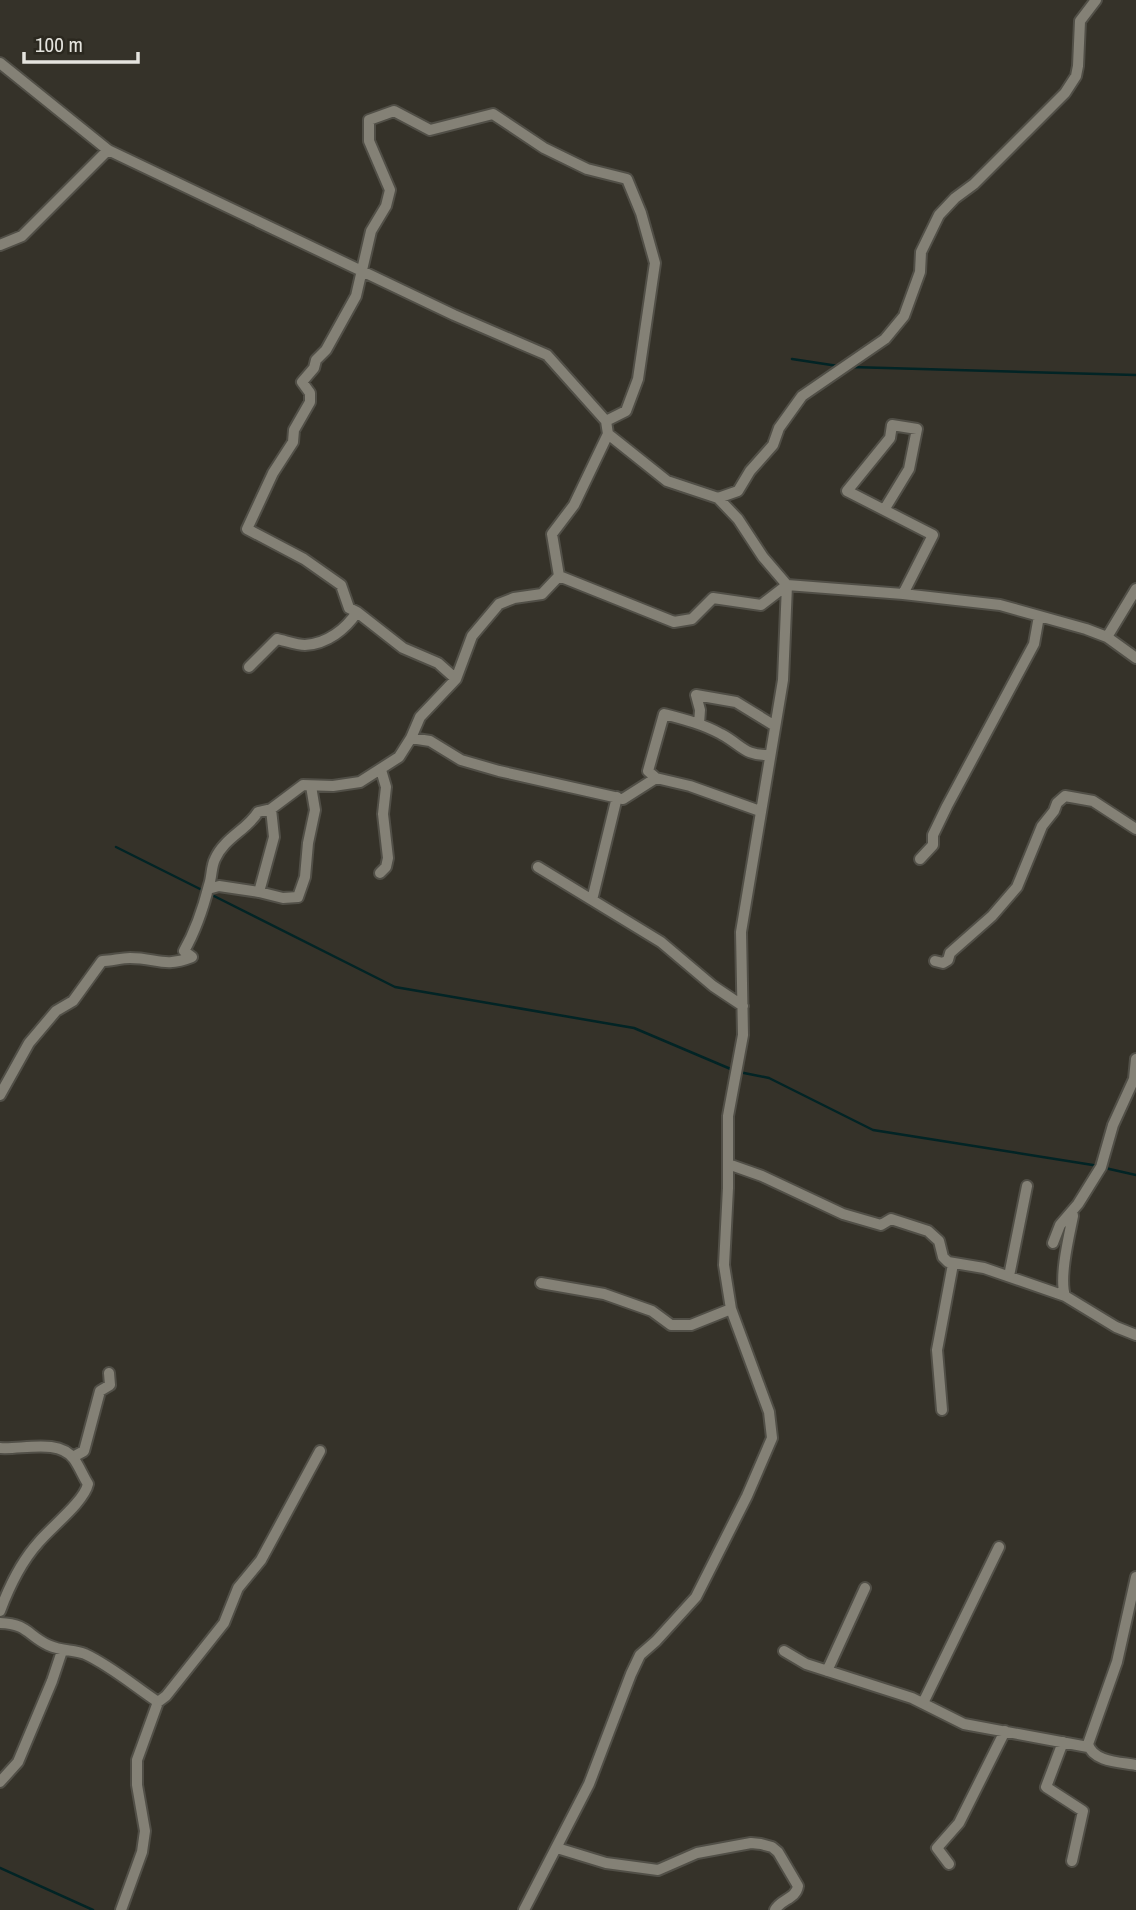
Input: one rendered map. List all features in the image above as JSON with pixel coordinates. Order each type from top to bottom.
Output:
[{"type":"street","points":[[718,498],[738,491],[750,471],[773,444],[779,428],[802,396],[885,339],[904,316],[920,272],[921,252],[939,215],[1065,93],[1076,76],[1080,22],[1096,0]]},
{"type":"street","points":[[0,63],[108,150],[362,271],[547,355],[606,421],[608,434],[574,505],[552,534],[559,576]]},
{"type":"street","points":[[456,679],[438,663],[404,648],[349,608],[341,584],[304,559],[247,529],[273,473],[293,442],[294,430],[310,402],[310,393],[302,382],[326,350],[356,296],[371,231],[386,206],[390,190],[369,141],[369,120],[394,111],[430,130],[494,114],[544,148],[587,169],[627,179],[641,214],[655,263],[638,379],[626,411],[606,421]]},
{"type":"street","points":[[0,245],[22,236],[108,150]]},
{"type":"street","points":[[884,510],[909,469],[917,429],[892,425],[890,438],[847,491],[933,536],[903,594]]},
{"type":"street","points":[[524,1910],[589,1784],[640,1655],[656,1642],[696,1597],[747,1496],[772,1438],[769,1412],[731,1309],[723,1265],[728,1116],[743,1035],[741,932],[783,680],[787,586],[763,557],[738,519],[718,498],[667,481],[608,434]]},
{"type":"street","points":[[559,576],[674,622],[692,620],[713,598],[761,605],[787,586],[903,594],[1000,605],[1107,637],[1136,658]]},
{"type":"street","points":[[0,1095],[29,1043],[57,1011],[73,1001],[102,961],[128,957],[164,964],[192,957],[184,951],[196,930],[214,860],[240,829],[252,822],[258,812],[271,809],[303,785],[333,786],[360,782],[399,757],[420,717],[456,679],[472,636],[499,604],[514,598],[542,594],[559,576]]},
{"type":"street","points":[[1107,637],[1136,589]]},
{"type":"street","points":[[249,667],[277,639],[306,645],[331,638],[348,626],[357,612]]},
{"type":"street","points":[[920,859],[933,845],[933,835],[947,806],[1034,644],[1039,616]]},
{"type":"street","points":[[699,724],[701,710],[696,695],[736,702],[775,726]]},
{"type":"street","points":[[760,811],[690,786],[656,778],[648,771],[664,714],[722,734],[754,756],[770,755]]},
{"type":"street","points":[[411,738],[430,741],[461,760],[499,771],[623,799],[656,778]]},
{"type":"street","points":[[380,873],[386,867],[388,858],[383,814],[386,787],[382,770]]},
{"type":"street","points":[[208,889],[219,886],[283,898],[298,897],[305,877],[315,810],[311,786]]},
{"type":"street","points":[[935,961],[943,963],[948,960],[950,953],[992,916],[1017,887],[1042,826],[1065,796],[1093,801],[1136,829]]},
{"type":"street","points":[[592,900],[617,797]]},
{"type":"street","points":[[259,892],[274,837],[271,809]]},
{"type":"street","points":[[538,867],[661,942],[712,986],[743,1006]]},
{"type":"street","points":[[1053,1243],[1060,1225],[1101,1167],[1113,1125],[1134,1079],[1136,1059]]},
{"type":"street","points":[[728,1164],[762,1176],[855,1218],[881,1225],[891,1219],[928,1231],[939,1241],[943,1257],[953,1264],[969,1265],[1009,1276],[1065,1296],[1116,1327],[1136,1335]]},
{"type":"street","points":[[1009,1276],[1027,1186]]},
{"type":"street","points":[[1065,1296],[1062,1285],[1072,1211]]},
{"type":"street","points":[[942,1410],[937,1350],[953,1264]]},
{"type":"street","points":[[541,1283],[604,1294],[652,1311],[671,1325],[691,1325],[731,1309]]},
{"type":"street","points":[[73,1457],[84,1451],[100,1391],[110,1385],[109,1373]]},
{"type":"street","points":[[0,1448],[47,1448],[73,1457],[88,1484],[88,1488],[33,1549],[12,1582],[0,1611]]},
{"type":"street","points":[[121,1910],[142,1852],[145,1831],[137,1785],[137,1760],[158,1702],[174,1687],[224,1623],[235,1593],[261,1560],[320,1451]]},
{"type":"street","points":[[923,1703],[999,1546]]},
{"type":"street","points":[[1088,1747],[1117,1662],[1136,1577]]},
{"type":"street","points":[[827,1671],[865,1588]]},
{"type":"street","points":[[0,1623],[23,1626],[44,1643],[62,1651],[80,1652],[97,1660],[158,1702]]},
{"type":"street","points":[[0,1782],[18,1762],[62,1651]]},
{"type":"street","points":[[783,1651],[806,1664],[923,1703],[964,1724],[1088,1747],[1097,1756],[1136,1765]]},
{"type":"street","points":[[949,1864],[937,1849],[959,1823],[1004,1731]]},
{"type":"street","points":[[1063,1742],[1046,1787],[1083,1811],[1072,1861]]},
{"type":"street","points":[[557,1848],[606,1863],[658,1870],[697,1853],[751,1843],[772,1847],[778,1852],[798,1886],[793,1896],[779,1904],[775,1910]]},
{"type":"waterway","points":[[792,359],[838,366]]},
{"type":"waterway","points":[[851,367],[1136,375]]},
{"type":"waterway","points":[[116,847],[204,891]]},
{"type":"waterway","points":[[210,894],[395,987],[634,1028],[733,1070]]},
{"type":"waterway","points":[[739,1072],[769,1078],[873,1130],[1099,1166]]},
{"type":"waterway","points":[[1105,1168],[1136,1175]]},
{"type":"waterway","points":[[0,1868],[93,1910]]}]
